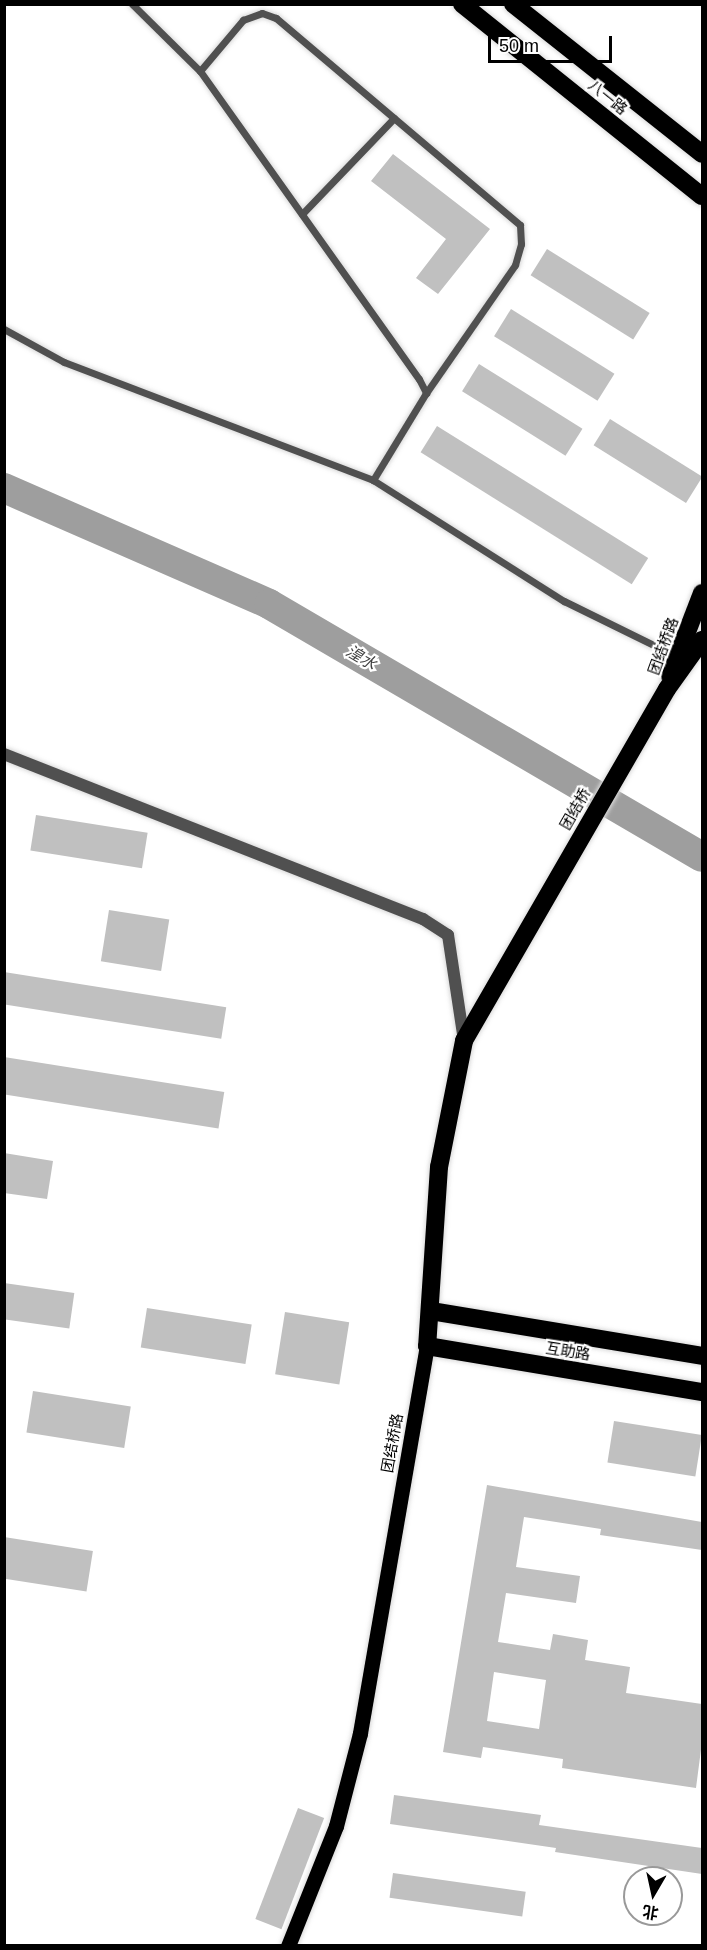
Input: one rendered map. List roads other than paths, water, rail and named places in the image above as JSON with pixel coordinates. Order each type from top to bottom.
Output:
[{"type":"highway","name":"八一路","points":[[513,4],[702,154]]},
{"type":"highway","name":"八一路","points":[[468,6],[702,196]]},
{"type":"highway","name":"团结桥路","points":[[667,689],[676,656],[702,593]]},
{"type":"highway","name":"团结桥路","points":[[667,689],[702,640]]},
{"type":"highway","name":"团结桥","points":[[515,947],[667,689]]},
{"type":"highway","name":"团结桥路","points":[[427,1346],[439,1167],[464,1041],[515,947]]},
{"type":"highway","name":"互助路","points":[[431,1311],[702,1356]]},
{"type":"highway","name":"互助路","points":[[427,1346],[702,1392]]},
{"type":"main road","name":"团结桥路","points":[[288,1946],[336,1826],[360,1733],[427,1346]]},
{"type":"street","points":[[4,754],[423,919],[448,935],[464,1041]]},
{"type":"lane","points":[[132,4],[200,70],[426,393]]},
{"type":"lane","points":[[200,70],[243,20],[254,14],[269,15],[520,225],[521,244],[514,265],[426,393],[373,480]]},
{"type":"lane","points":[[302,214],[394,118]]},
{"type":"lane","points":[[4,328],[64,362],[373,480],[564,601],[676,656]]},
{"type":"waterway","name":"湟水","points":[[4,488],[269,604],[702,857]]}]
